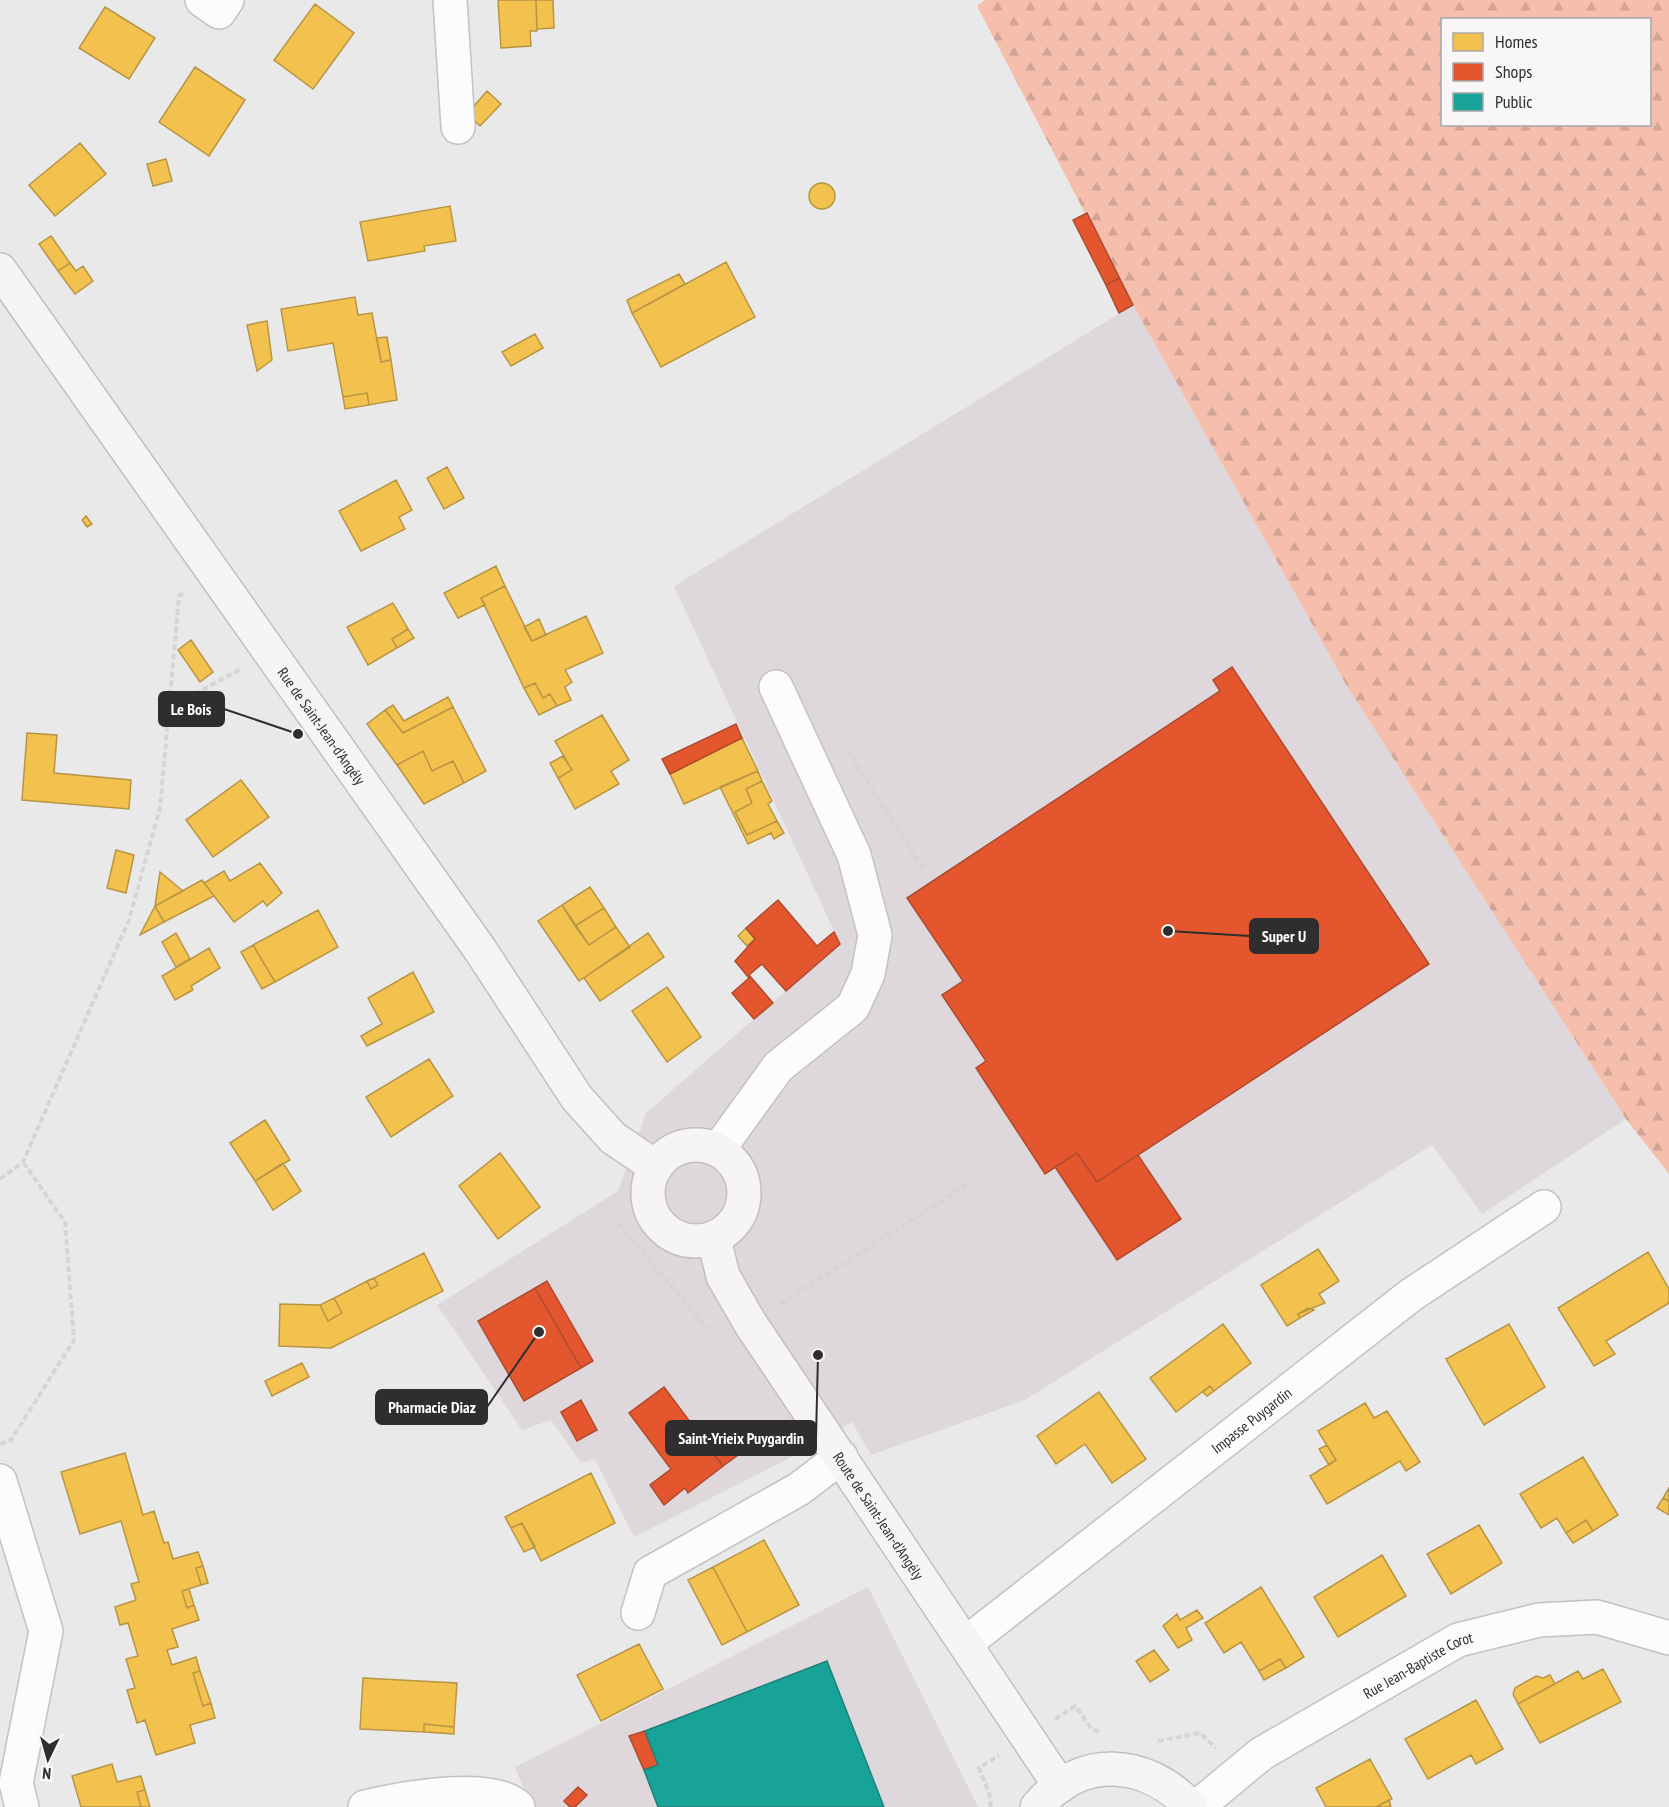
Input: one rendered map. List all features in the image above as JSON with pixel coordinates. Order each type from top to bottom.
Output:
[{"type":"main road","name":"Rue de Saint-Jean-d'Angély","points":[[3,281],[481,951],[577,1098],[613,1138],[656,1167]]},
{"type":"main road","points":[[702,1145],[718,1150],[731,1160],[740,1172],[744,1188],[744,1204],[738,1219],[728,1231],[714,1239],[698,1242],[682,1240],[668,1233],[656,1222],[649,1208],[647,1192],[656,1167],[671,1151],[686,1146],[702,1145]]},
{"type":"main road","name":"Route de Saint-Jean-d'Angély","points":[[714,1239],[723,1276],[750,1323],[966,1643],[1049,1796]]},
{"type":"main road","points":[[1049,1796],[1087,1773],[1117,1768],[1146,1774],[1173,1788],[1191,1807]]},
{"type":"street","points":[[202,0],[219,12],[227,0]]},
{"type":"street","points":[[450,0],[458,128]]},
{"type":"street","points":[[718,1150],[778,1066],[853,1007],[868,974],[875,935],[855,855],[777,687]]},
{"type":"street","name":"Impasse Puygardin","points":[[966,1643],[1411,1295],[1544,1207]]},
{"type":"street","points":[[638,1613],[650,1573],[800,1488],[841,1457]]},
{"type":"street","points":[[0,1481],[46,1631],[16,1783],[22,1807]]},
{"type":"street","name":"Rue Jean-Baptiste Corot","points":[[1197,1807],[1261,1754],[1458,1640],[1539,1620],[1597,1617],[1669,1638]]},
{"type":"street","points":[[365,1807],[432,1795],[495,1795],[519,1807]]},
{"type":"path","points":[[0,1179],[23,1162],[129,920],[160,808],[171,708],[179,596],[211,571]]},
{"type":"path","points":[[171,708],[269,654]]},
{"type":"path","points":[[844,746],[925,871]]},
{"type":"path","points":[[0,1444],[11,1440],[74,1340],[65,1222],[23,1162]]},
{"type":"path","points":[[618,1223],[722,1345],[750,1323],[972,1182]]},
{"type":"shaded area","points":[[1133,305],[1348,688],[1626,1119],[1482,1214],[1432,1145],[1025,1400],[871,1455],[852,1422],[786,1460],[634,1537],[595,1459],[581,1463],[551,1420],[522,1430],[437,1305],[618,1191],[646,1113],[840,944],[674,586]]},
{"type":"shaded area","points":[[868,1587],[978,1807],[531,1807],[515,1767]]},
{"type":"green space","points":[[985,0],[1669,0],[1669,1174],[1626,1119],[1348,688],[1133,305],[977,6]]},
{"type":"building: Homes","points":[[498,0],[536,0],[537,31],[530,31],[531,46],[501,48]]},
{"type":"building: Homes","points":[[536,0],[553,0],[554,28],[537,29]]},
{"type":"building: Homes","points":[[315,4],[354,33],[313,89],[274,60]]},
{"type":"building: Homes","points":[[105,7],[155,38],[129,79],[79,48]]},
{"type":"building: Homes","points":[[195,67],[245,100],[209,156],[159,122]]},
{"type":"building: Homes","points":[[487,91],[501,104],[480,126],[467,114]]},
{"type":"building: Homes","points":[[80,143],[106,174],[55,216],[29,185]]},
{"type":"building: Homes","points":[[166,159],[172,181],[153,186],[147,164]]},
{"type":"building: Homes","points":[[822,183],[831,187],[835,196],[831,205],[822,209],[813,205],[809,196],[813,187]]},
{"type":"building: Homes","points":[[450,206],[456,241],[424,246],[425,251],[368,261],[360,222]]},
{"type":"building: Homes","points":[[51,236],[70,263],[58,271],[39,244]]},
{"type":"building: Homes","points":[[726,262],[755,317],[661,367],[632,313]]},
{"type":"building: Homes","points":[[70,263],[76,271],[83,266],[93,281],[75,294],[58,271]]},
{"type":"building: Homes","points":[[679,274],[685,284],[632,313],[627,300]]},
{"type":"building: Homes","points":[[355,297],[358,315],[372,313],[381,362],[391,360],[397,400],[369,405],[367,393],[343,397],[333,343],[288,351],[281,309]]},
{"type":"building: Homes","points":[[267,321],[272,360],[257,371],[247,325]]},
{"type":"building: Homes","points":[[535,334],[543,348],[511,366],[502,352]]},
{"type":"building: Homes","points":[[387,337],[391,360],[381,362],[377,338]]},
{"type":"building: Homes","points":[[367,393],[369,405],[345,409],[343,397]]},
{"type":"building: Homes","points":[[447,467],[464,498],[444,509],[427,478]]},
{"type":"building: Homes","points":[[396,480],[412,510],[399,517],[405,529],[361,551],[339,511]]},
{"type":"building: Homes","points":[[86,516],[92,524],[87,527],[82,520]]},
{"type":"building: Homes","points":[[496,566],[505,586],[481,598],[485,605],[458,618],[444,593]]},
{"type":"building: Homes","points":[[505,586],[532,641],[586,616],[603,653],[565,670],[572,682],[565,687],[571,700],[557,706],[550,694],[543,698],[535,683],[524,688],[481,598]]},
{"type":"building: Homes","points":[[393,603],[408,629],[392,639],[397,648],[368,665],[347,627]]},
{"type":"building: Homes","points":[[539,619],[546,635],[532,641],[524,627]]},
{"type":"building: Homes","points":[[408,629],[414,638],[397,648],[392,639]]},
{"type":"building: Homes","points":[[191,640],[213,672],[200,682],[178,650]]},
{"type":"building: Homes","points":[[535,683],[543,698],[550,694],[557,706],[539,715],[524,688]]},
{"type":"building: Homes","points":[[448,697],[453,707],[403,733],[385,710],[393,705],[404,721]]},
{"type":"building: Homes","points":[[453,707],[486,771],[464,783],[453,761],[432,771],[423,751],[397,765],[367,724],[385,710],[403,733]]},
{"type":"building: Homes","points":[[602,715],[629,760],[611,771],[619,784],[575,809],[558,778],[572,770],[555,741]]},
{"type":"building: Homes","points":[[27,733],[57,735],[54,773],[131,780],[129,809],[22,800]]},
{"type":"building: Homes","points":[[742,738],[758,771],[684,804],[670,774]]},
{"type":"building: Homes","points":[[423,751],[432,771],[453,761],[464,783],[424,804],[397,765]]},
{"type":"building: Homes","points":[[563,756],[572,770],[558,778],[550,763]]},
{"type":"building: Homes","points":[[758,771],[762,781],[746,789],[752,803],[735,812],[747,835],[777,821],[784,833],[774,839],[771,833],[748,844],[720,787]]},
{"type":"building: Homes","points":[[241,780],[269,817],[213,857],[186,820]]},
{"type":"building: Homes","points":[[762,781],[772,801],[768,804],[777,821],[747,835],[735,812],[752,803],[746,789]]},
{"type":"building: Homes","points":[[116,850],[134,855],[126,893],[107,888]]},
{"type":"building: Homes","points":[[260,863],[282,893],[267,906],[263,901],[234,922],[204,883],[224,871],[230,881]]},
{"type":"building: Homes","points":[[160,872],[183,891],[155,906]]},
{"type":"building: Homes","points":[[202,880],[214,896],[164,922],[155,906]]},
{"type":"building: Homes","points":[[590,887],[604,908],[575,926],[562,905]]},
{"type":"building: Homes","points":[[562,905],[589,945],[616,927],[630,947],[579,981],[538,921]]},
{"type":"building: Homes","points":[[155,906],[164,922],[140,935]]},
{"type":"building: Homes","points":[[604,908],[616,927],[589,945],[575,926]]},
{"type":"building: Homes","points":[[318,910],[338,947],[275,982],[253,945]]},
{"type":"building: Homes","points":[[746,928],[755,939],[747,946],[738,936]]},
{"type":"building: Homes","points":[[176,933],[190,959],[176,967],[162,942]]},
{"type":"building: Homes","points":[[648,933],[664,957],[600,1001],[584,978]]},
{"type":"building: Homes","points":[[253,945],[275,982],[262,989],[241,952]]},
{"type":"building: Homes","points":[[209,948],[220,968],[191,986],[193,990],[175,1000],[162,976]]},
{"type":"building: Homes","points":[[413,972],[434,1012],[367,1046],[361,1036],[382,1024],[368,998]]},
{"type":"building: Homes","points":[[667,987],[701,1037],[667,1062],[632,1011]]},
{"type":"building: Homes","points":[[429,1059],[453,1096],[391,1137],[366,1097]]},
{"type":"building: Homes","points":[[265,1120],[290,1160],[255,1181],[230,1143]]},
{"type":"building: Homes","points":[[500,1153],[540,1207],[498,1239],[459,1186]]},
{"type":"building: Homes","points":[[283,1163],[301,1191],[273,1210],[255,1181]]},
{"type":"building: Homes","points":[[1318,1249],[1339,1281],[1319,1294],[1325,1303],[1298,1314],[1300,1318],[1287,1326],[1261,1285]]},
{"type":"building: Homes","points":[[1648,1252],[1669,1289],[1669,1303],[1606,1341],[1615,1354],[1594,1366],[1558,1308]]},
{"type":"building: Homes","points":[[424,1253],[443,1291],[331,1348],[279,1346],[280,1304],[320,1305],[328,1321],[342,1313],[334,1298],[367,1281],[371,1289],[378,1285],[374,1278]]},
{"type":"building: Homes","points":[[374,1278],[378,1285],[371,1289],[367,1281]]},
{"type":"building: Homes","points":[[334,1298],[342,1313],[328,1321],[320,1305]]},
{"type":"building: Homes","points":[[1308,1308],[1314,1310],[1300,1318],[1298,1314]]},
{"type":"building: Homes","points":[[1223,1324],[1251,1363],[1214,1391],[1210,1386],[1176,1412],[1150,1378]]},
{"type":"building: Homes","points":[[1509,1324],[1545,1387],[1484,1425],[1446,1359]]},
{"type":"building: Homes","points":[[302,1363],[309,1377],[272,1396],[265,1381]]},
{"type":"building: Homes","points":[[1210,1386],[1214,1391],[1207,1396],[1203,1392]]},
{"type":"building: Homes","points":[[1099,1392],[1146,1459],[1112,1483],[1085,1444],[1056,1464],[1037,1436]]},
{"type":"building: Homes","points":[[1365,1403],[1374,1418],[1387,1411],[1420,1462],[1406,1471],[1400,1461],[1327,1504],[1310,1476],[1336,1460],[1318,1431]]},
{"type":"building: Homes","points":[[1327,1445],[1336,1460],[1329,1465],[1319,1449]]},
{"type":"building: Homes","points":[[125,1453],[143,1515],[154,1511],[164,1543],[168,1542],[173,1559],[198,1552],[203,1566],[196,1568],[201,1585],[182,1591],[187,1608],[194,1605],[199,1620],[172,1629],[178,1647],[167,1650],[172,1665],[196,1657],[200,1671],[193,1673],[203,1706],[211,1703],[215,1718],[190,1725],[195,1743],[156,1755],[145,1720],[137,1723],[127,1690],[135,1688],[126,1659],[138,1656],[128,1623],[120,1625],[115,1607],[136,1600],[131,1584],[139,1582],[121,1521],[80,1534],[61,1472]]},
{"type":"building: Homes","points":[[1583,1457],[1618,1515],[1593,1531],[1586,1520],[1566,1533],[1557,1518],[1541,1528],[1520,1494]]},
{"type":"building: Homes","points":[[591,1473],[615,1523],[541,1561],[522,1523],[511,1528],[505,1517]]},
{"type":"building: Homes","points":[[1669,1488],[1669,1501],[1663,1498]]},
{"type":"building: Homes","points":[[1663,1498],[1669,1501],[1669,1515],[1657,1508]]},
{"type":"building: Homes","points":[[1586,1520],[1593,1531],[1573,1543],[1566,1533]]},
{"type":"building: Homes","points":[[522,1523],[535,1547],[524,1552],[511,1528]]},
{"type":"building: Homes","points":[[1479,1525],[1502,1563],[1451,1594],[1427,1554]]},
{"type":"building: Homes","points":[[764,1540],[799,1605],[747,1632],[713,1567]]},
{"type":"building: Homes","points":[[1382,1555],[1406,1596],[1338,1637],[1314,1597]]},
{"type":"building: Homes","points":[[203,1566],[208,1583],[201,1585],[196,1568]]},
{"type":"building: Homes","points":[[713,1567],[747,1632],[722,1645],[688,1580]]},
{"type":"building: Homes","points":[[1261,1587],[1304,1657],[1286,1668],[1280,1659],[1259,1671],[1241,1642],[1224,1653],[1205,1623]]},
{"type":"building: Homes","points":[[189,1589],[194,1605],[187,1608],[182,1591]]},
{"type":"building: Homes","points":[[1197,1610],[1203,1618],[1186,1628],[1192,1640],[1178,1648],[1163,1626],[1177,1614],[1180,1620]]},
{"type":"building: Homes","points":[[639,1644],[663,1689],[601,1721],[577,1675]]},
{"type":"building: Homes","points":[[1154,1650],[1169,1670],[1150,1682],[1136,1661]]},
{"type":"building: Homes","points":[[1280,1659],[1286,1668],[1264,1680],[1259,1671]]},
{"type":"building: Homes","points":[[1603,1669],[1621,1702],[1540,1743],[1518,1704],[1578,1671],[1583,1679]]},
{"type":"building: Homes","points":[[200,1671],[211,1703],[203,1706],[193,1673]]},
{"type":"building: Homes","points":[[1550,1675],[1555,1684],[1518,1704],[1513,1694],[1515,1688],[1536,1676],[1543,1678]]},
{"type":"building: Homes","points":[[363,1678],[457,1683],[454,1727],[424,1724],[424,1732],[360,1729]]},
{"type":"building: Homes","points":[[1476,1700],[1503,1749],[1476,1764],[1471,1755],[1428,1779],[1405,1739]]},
{"type":"building: Homes","points":[[424,1724],[454,1727],[454,1734],[424,1732]]},
{"type":"building: Homes","points":[[1370,1759],[1392,1799],[1376,1807],[1326,1807],[1316,1788]]},
{"type":"building: Homes","points":[[112,1764],[117,1782],[141,1776],[145,1790],[137,1792],[141,1807],[81,1807],[72,1776]]},
{"type":"building: Homes","points":[[145,1790],[150,1807],[141,1807],[137,1792]]},
{"type":"building: Homes","points":[[1389,1800],[1391,1807],[1376,1807]]},
{"type":"building: Shops","points":[[1087,213],[1133,305],[1119,278],[1106,285],[1073,220]]},
{"type":"building: Shops","points":[[1119,278],[1133,305],[1119,313],[1106,285]]},
{"type":"building: Shops","points":[[1232,667],[1429,964],[1097,1182],[1077,1153],[1045,1174],[976,1068],[986,1061],[942,995],[963,981],[907,898],[1220,691],[1213,680]]},
{"type":"building: Shops","points":[[736,724],[742,738],[670,774],[662,759]]},
{"type":"building: Shops","points":[[778,900],[817,946],[834,932],[840,944],[786,991],[762,964],[749,975],[773,1003],[754,1019],[732,993],[749,978],[735,961],[755,939],[746,928]]},
{"type":"building: Shops","points":[[1077,1153],[1097,1182],[1138,1155],[1181,1219],[1117,1260],[1055,1167]]},
{"type":"building: Shops","points":[[547,1281],[593,1361],[581,1368],[535,1288]]},
{"type":"building: Shops","points":[[535,1288],[581,1368],[524,1401],[478,1321]]},
{"type":"building: Shops","points":[[664,1387],[723,1466],[688,1493],[685,1488],[664,1505],[650,1485],[671,1469],[629,1413]]},
{"type":"building: Shops","points":[[581,1400],[597,1430],[577,1441],[561,1412]]},
{"type":"building: Shops","points":[[725,1438],[738,1455],[723,1466],[710,1450]]},
{"type":"building: Shops","points":[[645,1731],[658,1765],[644,1770],[629,1736]]},
{"type":"building: Shops","points":[[578,1787],[587,1795],[575,1807],[570,1807],[564,1801]]},
{"type":"building: Public","points":[[827,1661],[884,1807],[658,1807],[644,1770],[658,1765],[645,1731]]},
{"type":"place","name":"Le Bois","points":[[298,734]]},
{"type":"place","name":"Super U","points":[[1168,931]]},
{"type":"place","name":"Pharmacie Diaz","points":[[539,1332]]},
{"type":"place","name":"Saint-Yrieix Puygardin","points":[[818,1355]]}]
